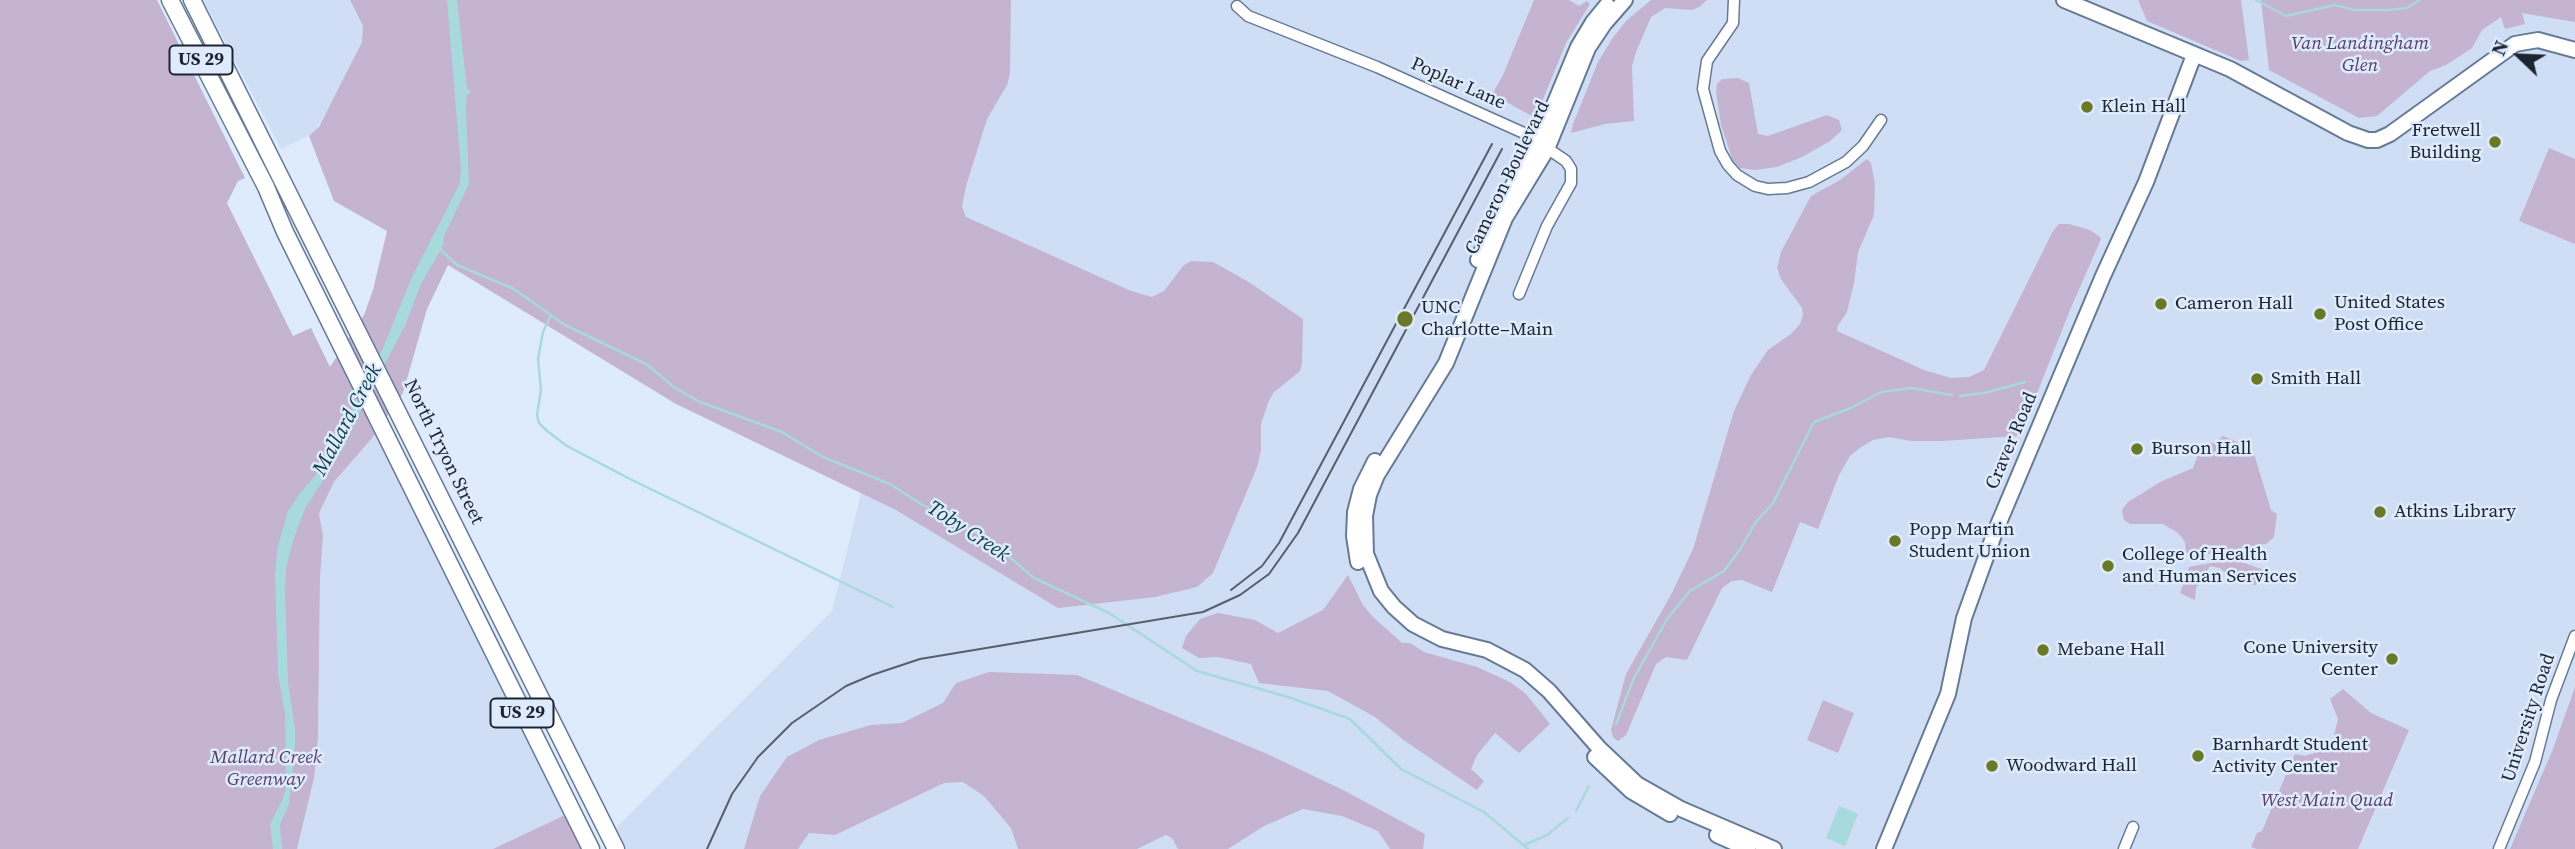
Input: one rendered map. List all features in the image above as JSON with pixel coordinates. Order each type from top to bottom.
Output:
[{"type":"main road","name":"US 29","points":[[170,0],[232,120],[591,849]]},
{"type":"main road","points":[[175,0],[203,38],[229,91],[234,97],[242,95]]},
{"type":"main road","name":"North Tryon Street","points":[[192,0],[242,95],[616,849]]},
{"type":"main road","points":[[232,120],[238,117],[242,120],[296,222],[322,257]]},
{"type":"street","name":"Cameron Boulevard","points":[[1543,145],[1578,47],[1593,22],[1612,0]]},
{"type":"street","name":"Cameron Boulevard","points":[[1625,0],[1588,48],[1509,210],[1435,373],[1377,475],[1367,501],[1364,523],[1366,554],[1372,574],[1384,595],[1402,616],[1442,639],[1487,650],[1531,674],[1637,784],[1681,809],[1774,849]]},
{"type":"street","points":[[1734,0],[1733,23],[1707,61],[1703,89],[1720,151],[1737,175],[1755,186],[1768,189],[1787,188],[1809,182],[1846,162],[1863,146],[1881,120]]},
{"type":"street","points":[[2064,0],[2266,87],[2348,133],[2373,140],[2390,134],[2509,47],[2532,40],[2575,50]]},
{"type":"street","name":"Poplar Lane","points":[[1237,6],[1248,16],[1400,77],[1543,145],[1570,165],[1572,178],[1543,235],[1519,294]]},
{"type":"street","points":[[2552,44],[2575,57]]},
{"type":"street","name":"Craver Road","points":[[1884,849],[1948,695],[1964,618],[1994,531],[2098,286],[2146,182],[2194,55]]},
{"type":"street","name":"Cameron Boulevard","points":[[1435,373],[1368,472],[1358,497],[1354,521],[1355,545],[1362,572],[1377,601],[1398,624],[1422,640],[1483,659],[1523,680],[1610,773],[1631,791],[1672,815],[1748,849]]},
{"type":"street","name":"University Road","points":[[2499,849],[2535,762],[2551,700],[2575,636]]},
{"type":"street","points":[[2124,849],[2133,827]]},
{"type":"shaded area","points":[[203,0],[350,0],[363,26],[362,42],[334,100],[314,133],[281,149]]},
{"type":"shaded area","points":[[999,0],[2575,0],[2575,849],[627,849],[616,828],[832,611],[958,100]]},
{"type":"shaded area","points":[[375,434],[565,815],[493,849],[297,849],[314,778],[318,738],[323,535],[319,514],[334,482]]},
{"type":"green space","name":"Mallard Creek Greenway","points":[[0,0],[157,0],[245,178],[238,181],[227,203],[293,336],[311,328],[330,367],[364,315],[387,231],[334,201],[309,136],[319,127],[362,42],[363,26],[350,0],[1011,0],[1010,73],[1007,85],[987,119],[966,186],[962,207],[966,217],[1131,291],[1152,297],[1164,291],[1183,266],[1191,261],[1213,262],[1247,281],[1303,319],[1300,371],[1273,393],[1268,403],[1261,424],[1261,450],[1257,467],[1213,573],[1197,587],[1155,597],[1058,608],[896,510],[676,404],[448,265],[427,309],[403,393],[372,438],[334,482],[319,514],[323,535],[318,738],[314,778],[297,849],[0,849]]},
{"type":"green space","points":[[1534,0],[1569,0],[1579,6],[1587,1],[1590,4],[1566,43],[1537,114],[1532,116],[1493,93]]},
{"type":"green space","points":[[1651,0],[1707,0],[1692,10],[1665,8],[1651,17],[1632,66],[1634,121],[1605,124],[1571,133],[1598,62],[1626,21]]},
{"type":"green space","points":[[2138,0],[2241,0],[2249,60],[2241,61],[2147,21]]},
{"type":"green space","name":"Van Landingham Glen","points":[[2261,0],[2575,0],[2575,22],[2522,13],[2525,24],[2505,29],[2501,17],[2482,30],[2472,48],[2446,65],[2430,71],[2377,116],[2359,118],[2269,70]]},
{"type":"green space","points":[[1738,78],[1749,83],[1758,134],[1768,136],[1827,115],[1839,120],[1842,130],[1830,141],[1802,157],[1777,167],[1755,170],[1740,168],[1733,161],[1721,125],[1716,92],[1717,84],[1722,79]]},
{"type":"green space","points":[[2549,148],[2575,159],[2575,244],[2519,221]]},
{"type":"green space","points":[[1867,159],[1871,163],[1875,185],[1874,215],[1858,252],[1847,312],[1837,331],[1924,370],[1951,378],[1969,377],[1984,370],[2053,231],[2059,224],[2090,230],[2100,237],[2030,411],[2017,436],[1942,441],[1911,441],[1889,437],[1873,440],[1861,447],[1850,456],[1839,475],[1818,529],[1800,522],[1772,592],[1742,580],[1732,581],[1722,588],[1687,660],[1666,657],[1656,664],[1626,735],[1618,741],[1611,730],[1626,674],[1672,593],[1693,549],[1734,411],[1751,375],[1768,350],[1791,334],[1800,324],[1803,315],[1802,308],[1781,279],[1777,268],[1781,252],[1811,196],[1840,180]]},
{"type":"green space","points":[[2223,436],[2249,447],[2255,457],[2271,510],[2277,514],[2274,537],[2266,544],[2191,555],[2186,552],[2185,542],[2178,533],[2163,524],[2130,524],[2124,520],[2122,510],[2128,502],[2162,481],[2193,468],[2202,444],[2215,443]]},
{"type":"green space","points":[[2233,559],[2264,570],[2256,585],[2237,583],[2220,568],[2210,566],[2196,588],[2195,600],[2180,593],[2189,567]]},
{"type":"green space","points":[[1348,575],[1363,605],[1402,643],[1410,643],[1424,652],[1477,667],[1510,682],[1526,694],[1550,724],[1519,753],[1495,733],[1477,755],[1471,769],[1484,781],[1477,790],[1375,717],[1328,691],[1259,683],[1251,664],[1218,657],[1199,658],[1182,648],[1186,636],[1200,619],[1218,613],[1255,620],[1278,633],[1323,610]]},
{"type":"green space","points":[[989,672],[1077,675],[1265,753],[1341,789],[1425,834],[1423,849],[1390,849],[1378,831],[1342,816],[1303,809],[1264,826],[1228,849],[1178,849],[1172,838],[1166,835],[1137,849],[1018,849],[1011,828],[984,796],[963,782],[944,783],[835,835],[809,833],[798,849],[744,849],[760,796],[787,757],[819,740],[871,725],[902,723],[943,703],[956,683]]},
{"type":"green space","points":[[2575,687],[2575,849],[2510,849],[2553,749]]},
{"type":"green space","name":"West Main Quad","points":[[2343,689],[2371,713],[2409,730],[2358,849],[2251,847],[2257,833],[2262,831],[2295,754],[2305,756],[2318,752],[2333,739],[2338,719],[2330,699]]},
{"type":"green space","points":[[1823,700],[1854,713],[1838,753],[1807,740]]},
{"type":"green space","points":[[565,815],[581,849],[493,849]]},
{"type":"water","name":"Mallard Creek","points":[[447,0],[457,0],[467,88],[471,92],[467,95],[466,108],[469,184],[444,236],[443,246],[421,284],[405,326],[344,447],[305,509],[293,541],[286,568],[285,592],[288,682],[295,745],[289,804],[280,825],[282,849],[273,849],[270,824],[286,787],[285,714],[278,675],[275,574],[278,545],[288,511],[319,471],[346,420],[383,348],[411,279],[459,185],[461,171]]},
{"type":"water","points":[[1839,806],[1858,814],[1845,846],[1826,838]]},
{"type":"waterway","points":[[2256,0],[2286,16],[2335,5],[2355,10],[2407,8],[2420,0]]},
{"type":"waterway","name":"Toby Creek","points":[[440,249],[457,265],[514,289],[565,325],[646,364],[675,388],[700,402],[782,432],[823,457],[890,484],[921,504],[988,539],[1034,578],[1109,613],[1197,671],[1288,697],[1350,719],[1401,769],[1484,812],[1528,849]]},
{"type":"waterway","points":[[551,315],[543,332],[538,359],[541,390],[537,415],[539,423],[547,431],[567,446],[630,479],[893,607]]},
{"type":"waterway","points":[[1960,396],[1984,393],[2025,382]]},
{"type":"waterway","points":[[1616,724],[1634,678],[1667,619],[1690,591],[1724,571],[1755,523],[1773,503],[1814,422],[1851,408],[1881,392],[1911,388],[1952,395]]},
{"type":"waterway","points":[[1576,811],[1589,786]]},
{"type":"waterway","points":[[1524,845],[1547,835],[1568,818]]},
{"type":"tram line","points":[[1231,590],[1262,566],[1279,543],[1492,144]]},
{"type":"tram line","points":[[707,849],[732,794],[758,757],[792,723],[846,686],[920,659],[1203,612],[1240,595],[1269,574],[1298,533],[1502,149]]},
{"type":"place","name":"Klein Hall","points":[[2087,107]]},
{"type":"place","name":"Fretwell Building","points":[[2495,142]]},
{"type":"place","name":"Cameron Hall","points":[[2161,304]]},
{"type":"place","name":"United States Post Office","points":[[2320,314]]},
{"type":"place","name":"UNC Charlotte–Main","points":[[1405,319]]},
{"type":"place","name":"Smith Hall","points":[[2257,379]]},
{"type":"place","name":"Burson Hall","points":[[2137,449]]},
{"type":"place","name":"Atkins Library","points":[[2380,512]]},
{"type":"place","name":"Popp Martin Student Union","points":[[1895,541]]},
{"type":"place","name":"College of Health and Human Services","points":[[2108,566]]},
{"type":"place","name":"Mebane Hall","points":[[2043,650]]},
{"type":"place","name":"Cone University Center","points":[[2392,659]]},
{"type":"place","name":"Barnhardt Student Activity Center","points":[[2198,756]]},
{"type":"place","name":"Woodward Hall","points":[[1992,766]]}]
